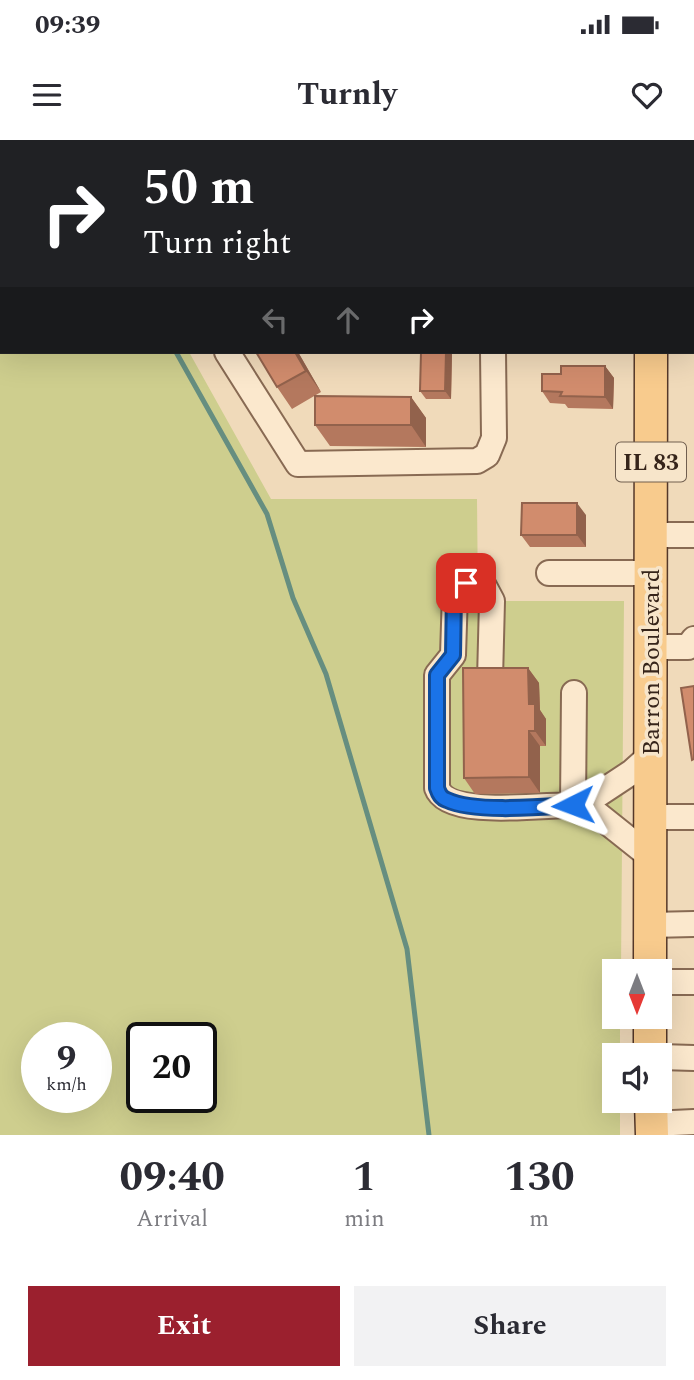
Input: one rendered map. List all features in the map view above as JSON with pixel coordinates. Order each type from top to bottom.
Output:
[{"type":"main road","name":"Barron Boulevard","points":[[650,959],[651,354]]},
{"type":"lane","points":[[228,354],[298,464],[477,461],[487,455],[494,439],[493,354]]},
{"type":"lane","points":[[650,536],[694,536]]},
{"type":"lane","points":[[549,573],[650,573]]},
{"type":"lane","points":[[490,680],[492,601],[484,586],[466,583],[458,586],[454,593],[453,655],[437,675],[439,795],[447,801],[468,807],[578,805],[592,810],[650,857]]},
{"type":"lane","points":[[650,647],[688,647],[694,639]]},
{"type":"lane","points":[[574,693],[578,805]]},
{"type":"lane","points":[[578,805],[632,772],[650,755]]},
{"type":"lane","points":[[650,817],[694,817]]},
{"type":"lane","points":[[650,926],[694,924]]},
{"type":"lane","points":[[672,982],[694,982]]},
{"type":"lane","points":[[672,1057],[694,1058]]},
{"type":"lane","points":[[652,1120],[694,1122]]},
{"type":"green space","points":[[0,354],[190,354],[271,499],[477,499],[478,601],[624,601],[621,959],[602,959],[602,1029],[620,1029],[620,1043],[602,1043],[602,1113],[620,1113],[620,1135],[0,1135]]},
{"type":"building","points":[[257,354],[296,354],[306,371],[277,387]]},
{"type":"building","points":[[421,354],[446,354],[445,391],[420,391]]},
{"type":"building","points":[[561,366],[605,366],[605,397],[560,396],[562,392],[542,391],[542,374],[561,374]]},
{"type":"building","points":[[315,396],[411,397],[411,425],[315,425]]},
{"type":"building","points":[[522,503],[577,503],[577,535],[521,535]]},
{"type":"building","points":[[463,668],[528,668],[529,704],[535,704],[535,731],[529,731],[529,777],[464,778]]},
{"type":"building","points":[[694,686],[694,759],[692,760],[681,688]]},
{"type":"waterway","points":[[177,354],[267,514],[293,598],[326,674],[407,949],[429,1135]]},
{"type":"route","points":[[466,583],[458,586],[454,593],[453,655],[437,675],[439,795],[447,801],[468,807],[573,805]]}]
